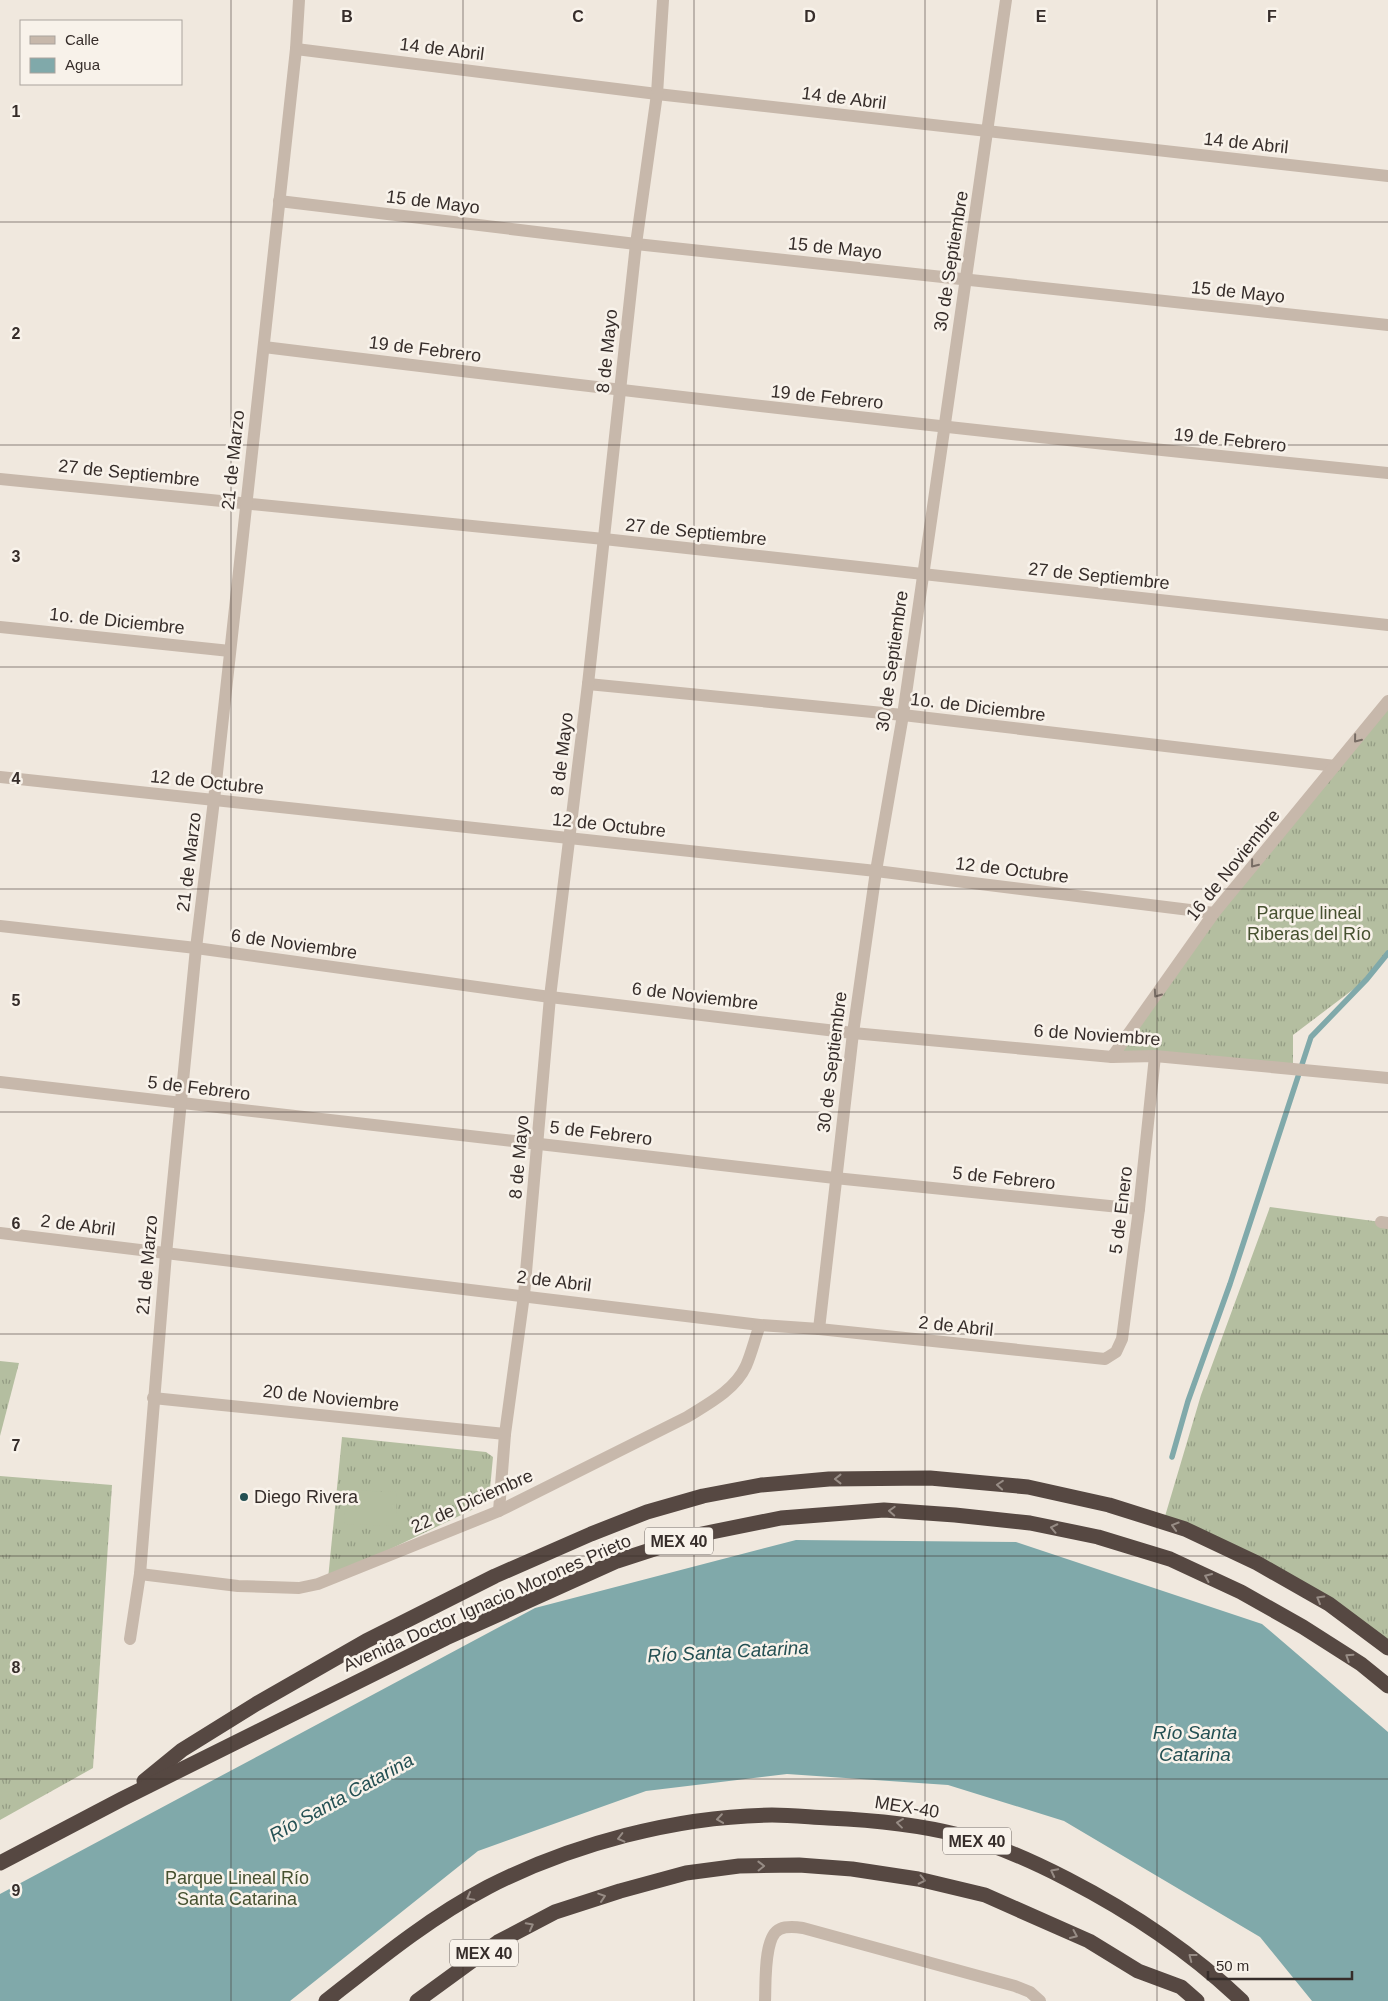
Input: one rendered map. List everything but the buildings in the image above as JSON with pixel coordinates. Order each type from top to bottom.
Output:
[{"type":"highway","name":"Avenida Doctor Ignacio Morones Prieto","points":[[122,1799],[182,1750],[256,1704],[366,1641],[495,1576],[647,1512],[703,1496],[761,1485],[829,1479],[930,1478],[1028,1488],[1109,1505],[1185,1530],[1257,1563],[1329,1604],[1388,1648]]},
{"type":"highway","name":"Avenida Doctor Ignacio Morones Prieto","points":[[0,1863],[122,1799],[446,1638],[617,1561],[698,1534],[781,1518],[884,1510],[955,1514],[1030,1523],[1098,1537],[1170,1559],[1241,1592],[1320,1637],[1361,1664],[1388,1686]]},
{"type":"highway","name":"MEX-40","points":[[326,2001],[436,1916],[489,1887],[552,1858],[668,1826],[729,1818],[772,1816],[903,1823],[960,1835],[1024,1857],[1128,1913],[1170,1940],[1242,2001]]},
{"type":"highway","name":"MEX 40","points":[[417,2001],[498,1942],[556,1912],[620,1891],[686,1873],[739,1866],[799,1865],[852,1869],[918,1879],[985,1895],[1089,1942],[1138,1970],[1181,1987],[1197,2001]]},
{"type":"street","name":"21 de Marzo","points":[[130,1639],[140,1574],[153,1398],[196,948],[264,347],[296,49],[299,0]]},
{"type":"street","name":"8 de Mayo","points":[[499,1511],[505,1434],[524,1295],[550,997],[588,684],[636,244],[656,94],[663,0]]},
{"type":"street","name":"30 de Septiembre","points":[[819,1328],[853,1032],[876,870],[903,715],[1006,0]]},
{"type":"street","name":"14 de Abril","points":[[296,49],[656,94],[1388,176]]},
{"type":"street","name":"15 de Mayo","points":[[279,201],[636,244],[1388,325]]},
{"type":"street","name":"19 de Febrero","points":[[264,347],[620,391],[944,428],[1388,473]]},
{"type":"street","name":"27 de Septiembre","points":[[0,478],[604,539],[1388,625]]},
{"type":"street","name":"1o. de Diciembre","points":[[0,627],[230,651]]},
{"type":"street","name":"1o. de Diciembre","points":[[588,684],[903,715],[1335,766]]},
{"type":"street","name":"16 de Noviembre","points":[[1112,1057],[1214,913],[1388,701]]},
{"type":"street","name":"12 de Octubre","points":[[0,777],[876,870],[1214,913]]},
{"type":"street","name":"6 de Noviembre","points":[[0,926],[196,948],[550,997],[853,1032],[1112,1057],[1155,1056],[1388,1078]]},
{"type":"street","name":"5 de Enero","points":[[1105,1360],[1116,1352],[1122,1339],[1140,1209],[1155,1056]]},
{"type":"street","name":"5 de Febrero","points":[[0,1082],[836,1178],[1140,1209]]},
{"type":"street","name":"2 de Abril","points":[[0,1233],[760,1324],[819,1328],[1105,1360]]},
{"type":"street","name":"22 de Diciembre","points":[[140,1574],[238,1586],[308,1587],[348,1573],[499,1511],[687,1417],[714,1400],[734,1383],[746,1367],[760,1324]]},
{"type":"street","name":"20 de Noviembre","points":[[153,1398],[505,1434]]},
{"type":"street","points":[[765,2001],[768,1947],[774,1934],[779,1929],[790,1927],[803,1928],[1015,1986],[1030,1992],[1040,2001]]},
{"type":"green space","name":"Parque lineal Riberas del Río","points":[[1388,701],[1388,953],[1367,979],[1293,1035],[1293,1070],[1112,1057],[1214,913]]},
{"type":"green space","points":[[1270,1207],[1388,1223],[1388,1653],[1257,1563],[1163,1523],[1201,1395]]},
{"type":"green space","points":[[0,1361],[19,1363],[0,1436]]},
{"type":"green space","points":[[342,1437],[486,1452],[493,1457],[489,1499],[482,1505],[328,1579]]},
{"type":"green space","points":[[0,1476],[112,1485],[93,1768],[0,1820]]},
{"type":"green space","points":[[346,1490],[397,1492],[396,1526],[344,1524]]},
{"type":"water","name":"Río Santa Catarina","points":[[796,1540],[1016,1542],[1262,1624],[1388,1732],[1388,2001],[1312,2001],[1260,1937],[1064,1821],[948,1785],[787,1774],[646,1791],[478,1851],[290,2001],[0,2001],[0,1894],[535,1608]]},
{"type":"waterway","points":[[1172,1457],[1188,1401],[1230,1284],[1311,1037],[1367,979],[1388,953]]},
{"type":"place","name":"Diego Rivera","points":[[244,1497]]},
{"type":"park label","name":"Parque Lineal Río Santa Catarina","points":[[237,1888]]}]
